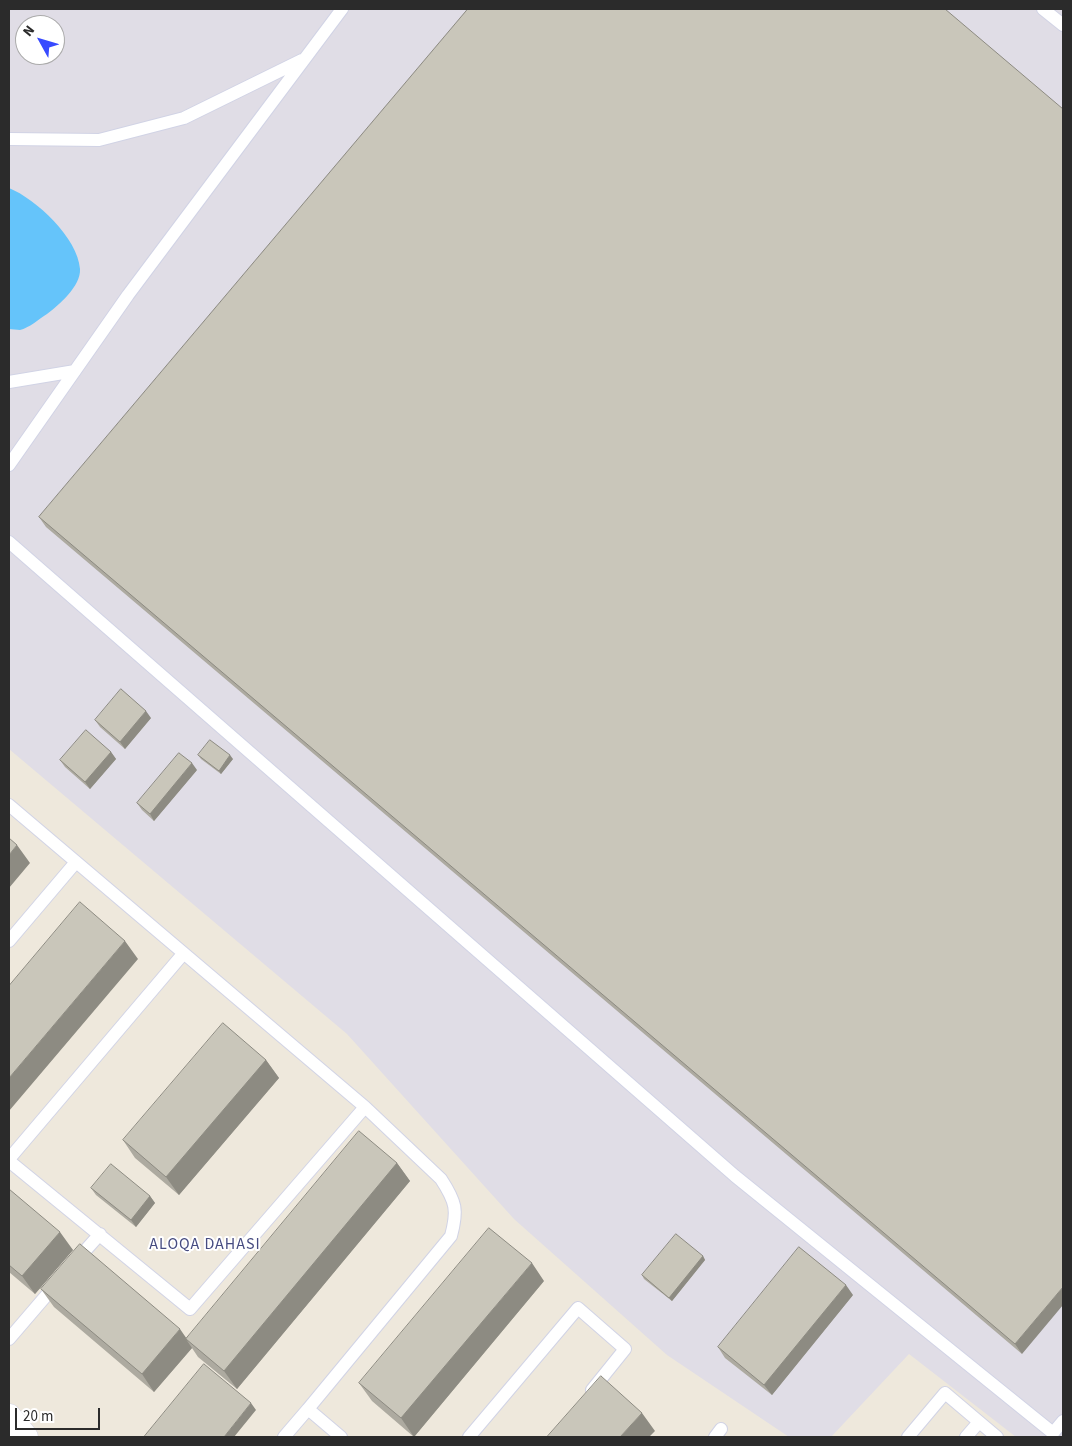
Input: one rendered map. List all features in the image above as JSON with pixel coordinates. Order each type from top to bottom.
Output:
[{"type":"street","points":[[9,1416],[26,1437]]},
{"type":"lane","points":[[9,465],[128,295],[342,9]]},
{"type":"lane","points":[[1043,9],[1063,25]]},
{"type":"lane","points":[[9,139],[99,140],[184,118],[304,59]]},
{"type":"lane","points":[[9,382],[75,371]]},
{"type":"lane","points":[[9,542],[735,1176],[1053,1433],[1063,1421]]},
{"type":"lane","points":[[9,806],[364,1107],[442,1179],[450,1193],[455,1207],[456,1220],[451,1236],[284,1437]]},
{"type":"lane","points":[[9,941],[76,862]]},
{"type":"lane","points":[[183,954],[9,1160],[190,1309],[364,1107]]},
{"type":"lane","points":[[9,1339],[100,1234]]},
{"type":"lane","points":[[469,1437],[578,1308],[625,1349],[583,1400]]},
{"type":"lane","points":[[908,1437],[945,1393],[997,1437]]},
{"type":"lane","points":[[308,1409],[341,1437]]},
{"type":"lane","points":[[966,1437],[979,1422]]},
{"type":"shaded area","points":[[9,9],[1063,9],[1063,1437],[1016,1437],[909,1354],[831,1437],[789,1437],[667,1355],[514,1219],[347,1034],[9,749]]},
{"type":"water","points":[[9,188],[31,201],[54,221],[72,245],[80,269],[77,282],[63,300],[34,323],[20,330],[9,329]]},
{"type":"building","points":[[468,9],[945,9],[1063,109],[1063,1287],[1015,1344],[39,517]]},
{"type":"building","points":[[121,689],[146,711],[120,742],[95,720]]},
{"type":"building","points":[[86,730],[111,752],[85,782],[60,760]]},
{"type":"building","points":[[210,740],[230,755],[219,771],[198,755]]},
{"type":"building","points":[[179,753],[192,763],[150,814],[137,803]]},
{"type":"building","points":[[9,838],[17,845],[9,855]]},
{"type":"building","points":[[80,902],[125,941],[9,1078],[9,986]]},
{"type":"building","points":[[223,1023],[266,1060],[166,1177],[123,1140]]},
{"type":"building","points":[[359,1131],[397,1163],[224,1371],[186,1339]]},
{"type":"building","points":[[111,1164],[150,1196],[131,1220],[91,1188]]},
{"type":"building","points":[[9,1189],[60,1232],[22,1276],[9,1265]]},
{"type":"building","points":[[489,1228],[532,1263],[401,1418],[359,1383]]},
{"type":"building","points":[[676,1234],[703,1256],[669,1298],[642,1275]]},
{"type":"building","points":[[80,1244],[180,1329],[142,1374],[41,1289]]},
{"type":"building","points":[[799,1247],[846,1285],[764,1385],[718,1347]]},
{"type":"building","points":[[204,1364],[251,1403],[224,1437],[144,1437]]},
{"type":"building","points":[[601,1376],[642,1413],[620,1437],[547,1437]]},
{"type":"district","name":"ALOQA DAHASI","points":[[205,1245]]}]
